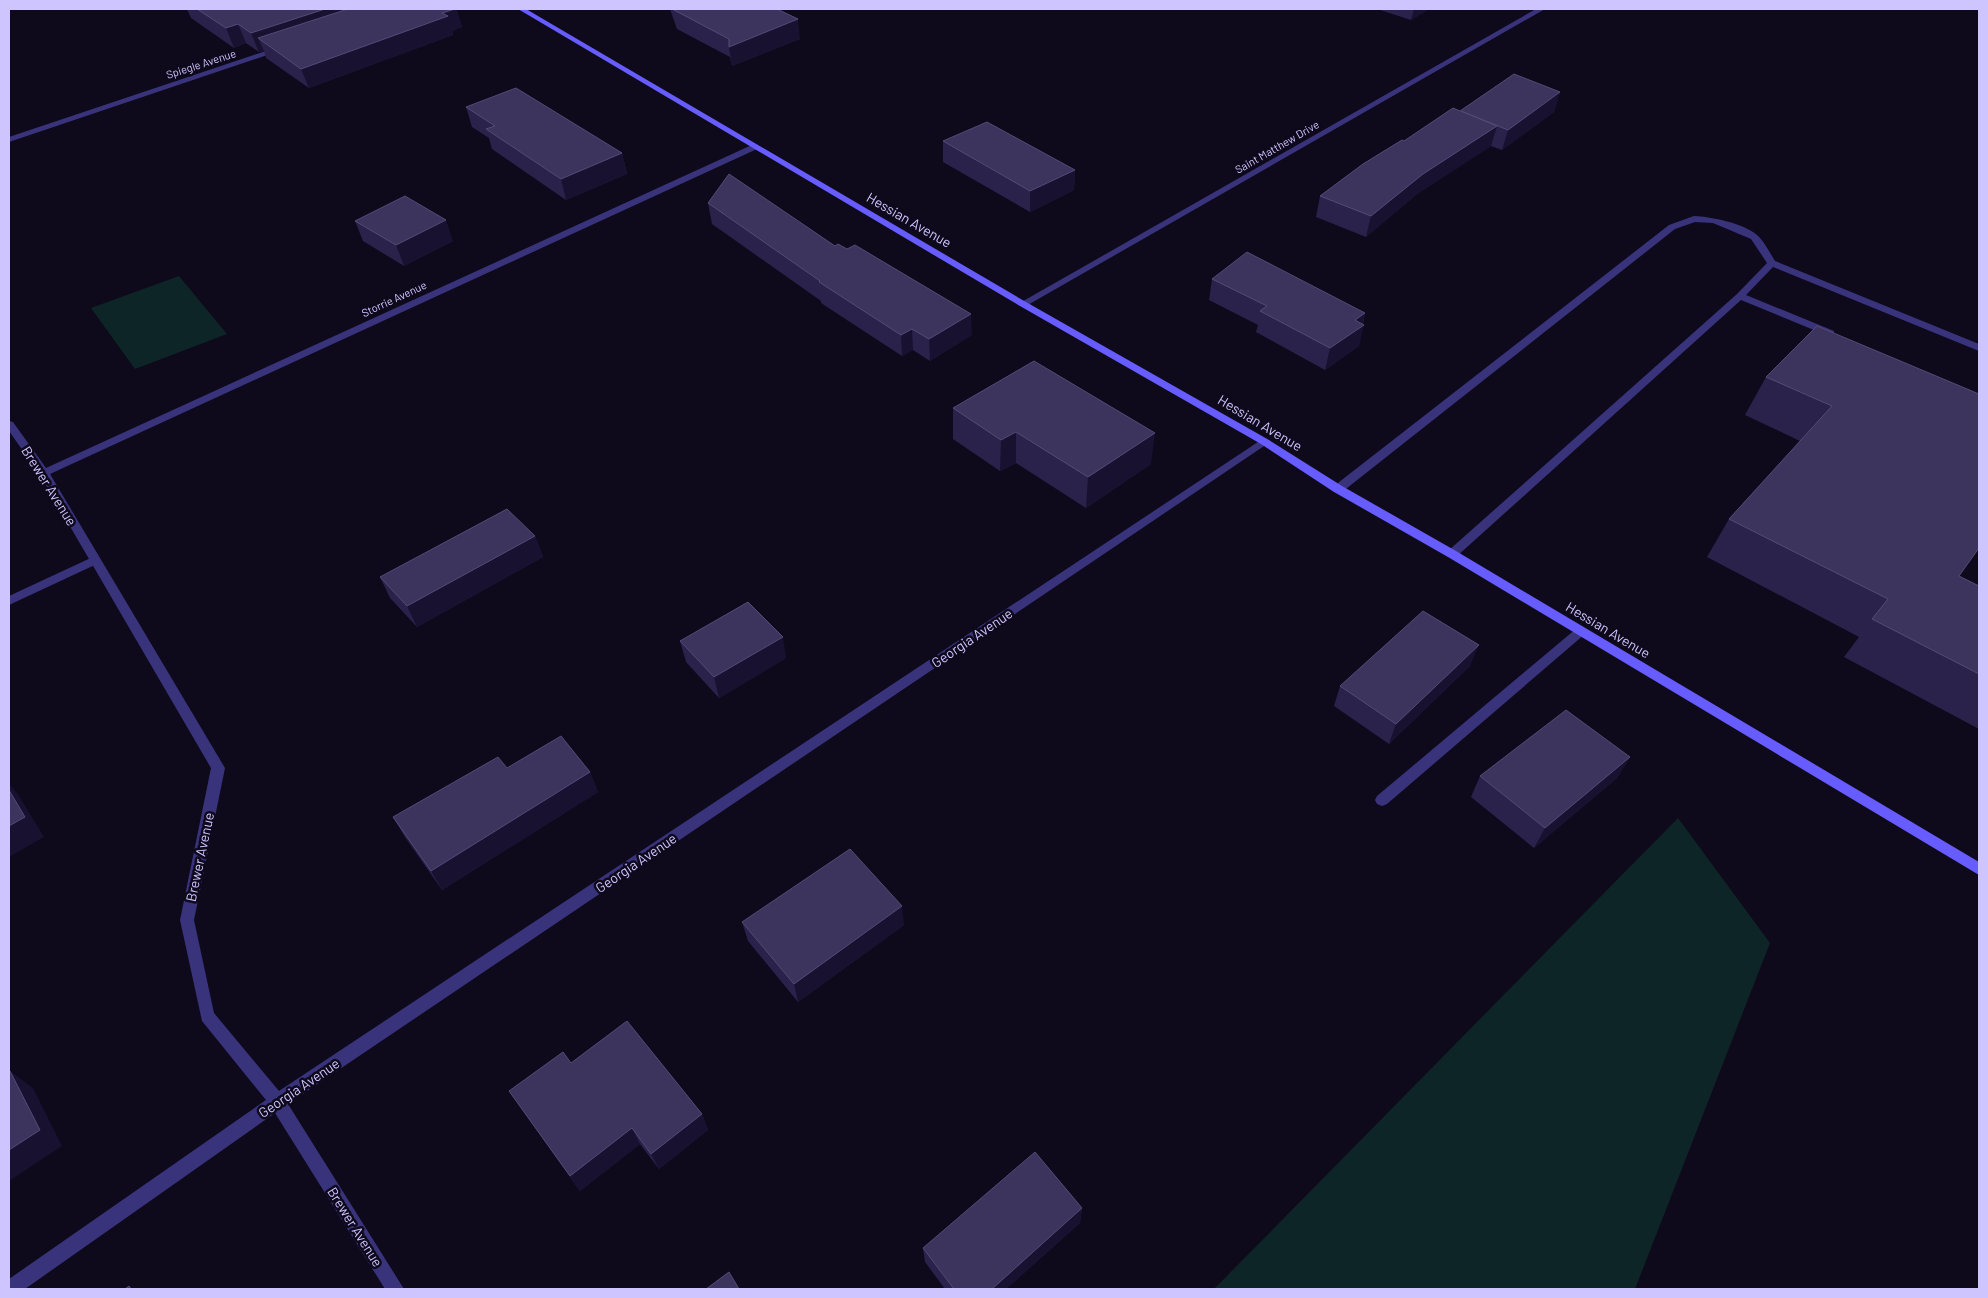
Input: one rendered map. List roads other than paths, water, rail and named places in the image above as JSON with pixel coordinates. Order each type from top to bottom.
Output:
[{"type":"main road","name":"Hessian Avenue","points":[[521,9],[1023,304],[1265,442],[1338,488],[1452,554],[1979,869]]},
{"type":"street","name":"Saint Matthew Drive","points":[[1023,304],[1541,9]]},
{"type":"street","name":"Spiegle Avenue","points":[[9,140],[289,46]]},
{"type":"street","name":"Storrie Avenue","points":[[44,473],[754,147]]},
{"type":"street","points":[[1338,488],[1672,227],[1694,219],[1714,220],[1733,227],[1754,237],[1772,263],[1979,348]]},
{"type":"street","points":[[1452,554],[1740,296],[1772,263]]},
{"type":"street","points":[[1740,296],[1841,338]]},
{"type":"street","name":"Brewer Avenue","points":[[9,424],[44,473],[218,768],[187,920],[207,1016],[277,1102],[395,1289]]},
{"type":"street","name":"Georgia Avenue","points":[[10,1289],[277,1102],[1265,442]]},
{"type":"street","points":[[9,601],[95,560]]},
{"type":"street","points":[[1382,800],[1581,631]]}]
